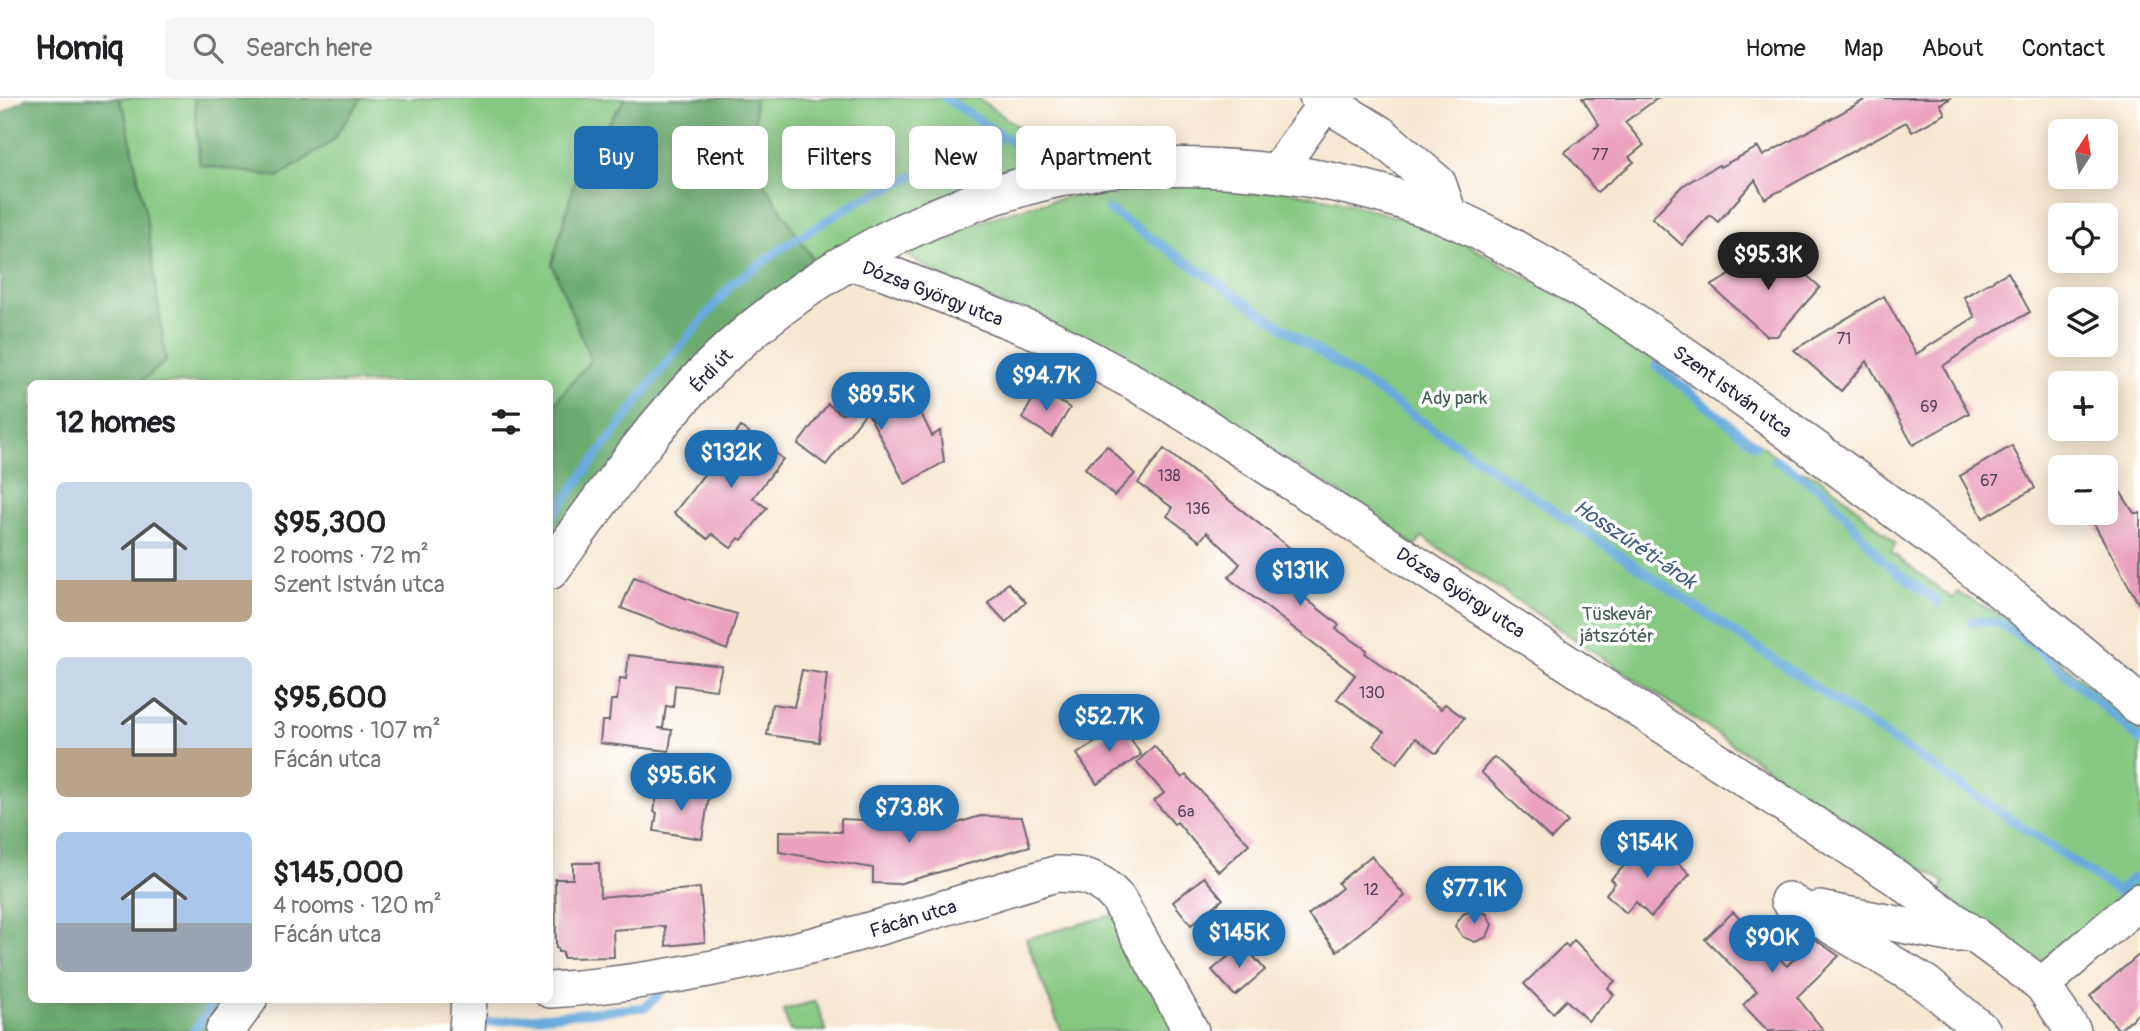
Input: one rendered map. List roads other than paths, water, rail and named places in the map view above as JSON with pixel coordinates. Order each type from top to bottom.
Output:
[{"type":"main road","points":[[1324,99],[1381,135],[1437,184],[1448,216]]},
{"type":"main road","name":"Érdi út","points":[[553,566],[613,483],[700,380],[730,349],[787,302],[847,262],[904,231],[968,205],[1032,185],[1100,169],[1224,167],[1277,171]]},
{"type":"main road","name":"Szent István utca","points":[[1277,171],[1345,184],[1448,216],[1505,243],[1606,303],[1708,372],[2016,601],[2140,706]]},
{"type":"main road","points":[[225,1031],[244,1003]]},
{"type":"street","points":[[1277,171],[1324,99]]},
{"type":"street","name":"Dózsa György utca","points":[[847,262],[885,272],[1047,336],[1135,383],[1242,449],[1898,879],[2042,985],[2073,1031]]},
{"type":"street","name":"Fácán utca","points":[[553,990],[670,975],[786,953],[853,936],[1055,874],[1086,875],[1104,883],[1118,899],[1191,1031]]},
{"type":"street","points":[[2042,985],[2134,906]]},
{"type":"street","points":[[1974,934],[1949,934],[1819,908],[1801,908],[1927,984],[1983,1031]]},
{"type":"street","points":[[467,1031],[469,1003]]},
{"type":"waterway","name":"Hosszúréti-árok","points":[[945,98],[1016,145]]},
{"type":"waterway","points":[[553,515],[665,365],[732,284],[785,246],[860,200],[1003,137]]},
{"type":"waterway","name":"Hosszúréti-árok","points":[[1108,209],[2129,902]]},
{"type":"waterway","points":[[1656,365],[1755,445]]},
{"type":"waterway","points":[[1775,459],[1828,494],[1882,560]]},
{"type":"waterway","points":[[1889,566],[1938,602]]},
{"type":"waterway","points":[[1973,621],[1998,622],[2033,645],[2140,740]]},
{"type":"waterway","points":[[2118,892],[2132,878]]},
{"type":"waterway","points":[[487,1022],[646,1007],[666,987]]},
{"type":"waterway","points":[[194,1031],[213,1003]]},
{"type":"park label","name":"Ady park","points":[[1454,397]]},
{"type":"park label","name":"Tüskevár játszótér","points":[[1617,624]]}]
